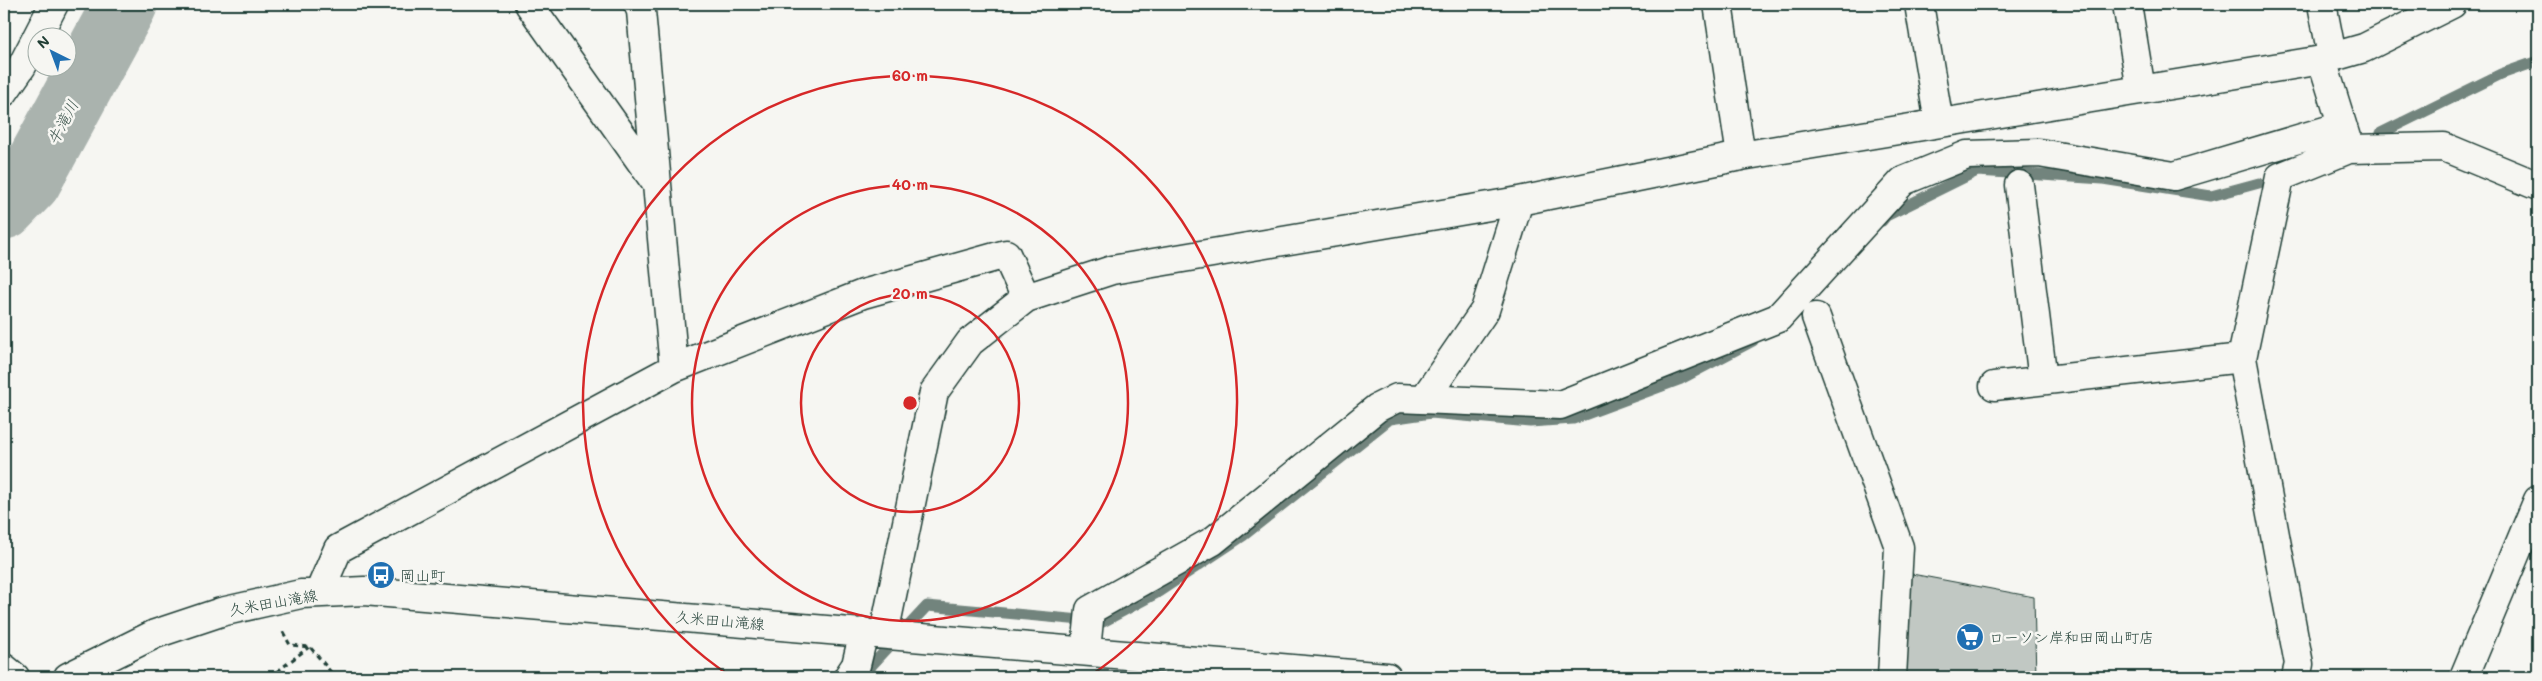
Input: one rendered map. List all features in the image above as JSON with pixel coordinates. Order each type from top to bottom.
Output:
[{"type":"street","points":[[4,92],[22,66],[54,4]]},
{"type":"street","points":[[529,4],[657,185]]},
{"type":"street","points":[[638,4],[674,368]]},
{"type":"street","points":[[1718,4],[1740,156]]},
{"type":"street","points":[[1919,4],[1939,123]]},
{"type":"street","points":[[2127,4],[2141,90]]},
{"type":"street","points":[[2322,4],[2327,58],[2346,138]]},
{"type":"street","points":[[848,677],[856,664],[887,634],[934,392],[970,342],[1026,298],[1112,270],[1520,201],[1740,156],[2327,58],[2364,48],[2452,4]]},
{"type":"street","points":[[2296,677],[2299,664],[2242,358],[2280,177],[2346,138]]},
{"type":"street","points":[[1088,630],[1213,541],[1377,408],[1398,398],[1560,405],[1778,318],[1903,181],[1967,155],[2039,153],[2174,176],[2346,138],[2444,147],[2538,186]]},
{"type":"street","points":[[2020,185],[2043,380]]},
{"type":"street","points":[[1424,399],[1485,310],[1520,201]]},
{"type":"street","points":[[319,593],[338,549],[674,368],[863,294],[1006,254],[1026,298]]},
{"type":"street","points":[[1816,317],[1899,547],[1892,677]]},
{"type":"street","points":[[1994,386],[2242,358]]},
{"type":"street","points":[[2464,677],[2538,500]]},
{"type":"street","name":"久米田山滝線","points":[[68,677],[155,634],[221,612],[301,594],[364,591],[887,634],[1088,630],[1266,672],[1388,677]]},
{"type":"street","points":[[4,668],[15,677]]},
{"type":"path","points":[[266,602],[290,645],[310,647],[335,677]]},
{"type":"path","points":[[270,677],[310,647]]},
{"type":"building","name":"ローソン岸和田岡山町店","points":[[1912,574],[2034,597],[2036,677],[1901,677]]},
{"type":"waterway","name":"牛滝川","points":[[4,207],[29,181],[125,4]]},
{"type":"waterway","points":[[2381,133],[2501,74],[2538,61]]},
{"type":"waterway","points":[[1882,221],[1886,216],[1977,171],[2103,179],[2211,196],[2259,183]]},
{"type":"waterway","points":[[865,677],[872,665],[927,606],[1103,622],[1157,593],[1243,536],[1390,419],[1431,413],[1530,422],[1573,419],[1681,379],[1753,341]]},
{"type":"place","name":"岡山町","points":[[381,575]]},
{"type":"place","name":"ローソン岸和田岡山町店","points":[[1970,637]]}]
